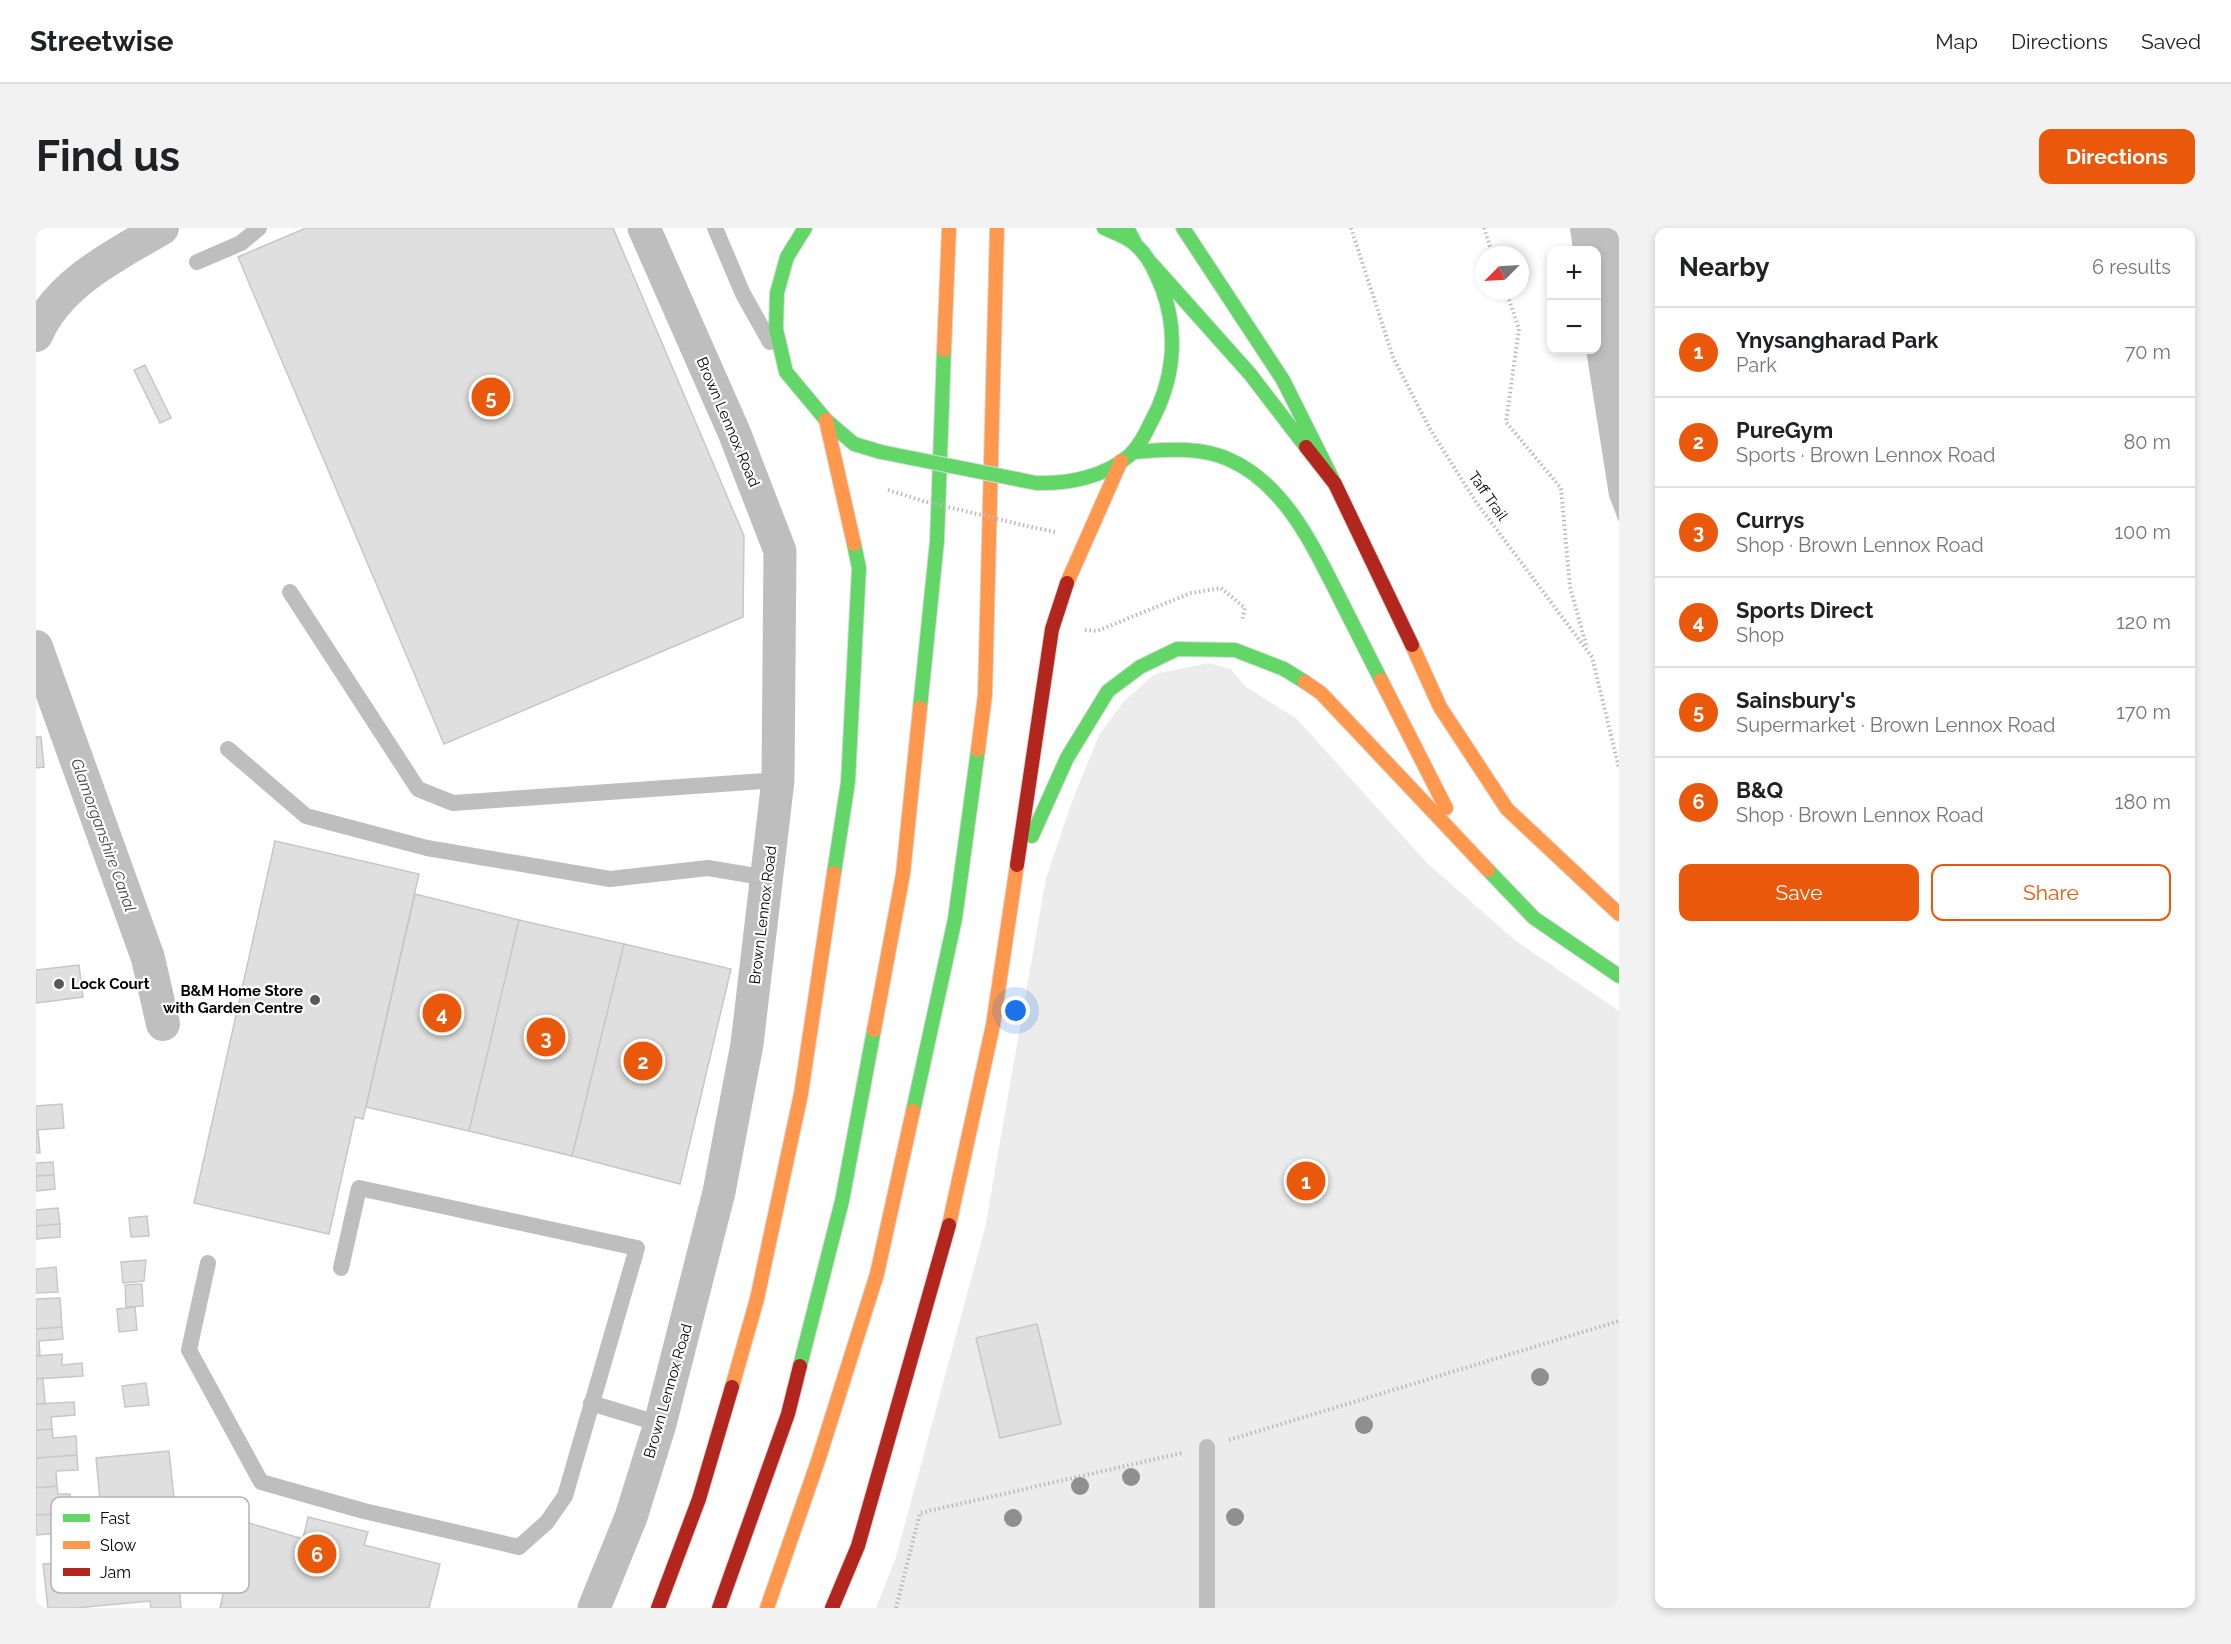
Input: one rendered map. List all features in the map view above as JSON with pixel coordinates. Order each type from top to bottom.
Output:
[{"type":"main road","points":[[805,228],[788,257],[777,293],[776,329],[786,372],[826,420],[854,444],[881,452],[1036,483],[1061,483],[1088,476],[1121,461],[1134,452],[1151,423],[1166,391],[1174,357],[1172,322],[1164,292],[1151,263]]},
{"type":"main road","points":[[719,1608],[788,1414],[842,1201],[903,874],[937,542],[949,228]]},
{"type":"main road","points":[[768,1608],[818,1461],[877,1274],[955,919],[985,695],[997,228]]},
{"type":"main road","points":[[1104,228],[1135,243]]},
{"type":"main road","points":[[1127,228],[1135,243],[1151,263],[1250,374],[1335,484]]},
{"type":"main road","points":[[1184,228],[1283,380],[1383,583],[1440,707],[1507,810],[1619,914]]},
{"type":"main road","points":[[658,1608],[699,1499],[757,1299],[801,1094],[848,782],[859,568],[826,420]]},
{"type":"main road","points":[[1134,452],[1189,450],[1223,455],[1251,471],[1280,498],[1308,536],[1426,771],[1466,845]]},
{"type":"main road","points":[[832,1608],[858,1546],[955,1203],[993,1025],[1052,629],[1070,575],[1121,461]]},
{"type":"main road","points":[[1014,876],[1066,758],[1108,691],[1140,667],[1177,649],[1235,650],[1284,669],[1321,693],[1534,918],[1619,976]]},
{"type":"street","name":"Brown Lennox Road","points":[[594,1608],[631,1517],[660,1424],[719,1192],[747,1044],[778,780],[780,551],[734,432],[644,228]]},
{"type":"lane","points":[[197,262],[241,243],[259,228]]},
{"type":"lane","points":[[715,228],[743,294],[786,372]]},
{"type":"lane","points":[[290,592],[418,789],[453,803],[778,780]]},
{"type":"lane","points":[[228,749],[306,816],[427,848],[610,879],[708,868],[768,878]]},
{"type":"lane","points":[[208,1263],[189,1350],[261,1482],[364,1511],[519,1547],[547,1522],[565,1496],[637,1248],[359,1188],[341,1268]]},
{"type":"lane","points":[[591,1403],[660,1424]]},
{"type":"lane","points":[[1207,1447],[1207,1608]]},
{"type":"path","name":"Taff Trail","points":[[1351,228],[1394,357],[1430,429],[1476,502],[1592,657],[1619,768]]},
{"type":"path","points":[[1484,228],[1490,246]]},
{"type":"path","points":[[1509,300],[1519,329],[1506,422],[1561,488],[1570,587],[1588,652]]},
{"type":"path","points":[[838,473],[923,501],[1027,526]]},
{"type":"path","points":[[896,1608],[920,1513],[1207,1447],[1619,1322]]},
{"type":"shaded area","points":[[1570,228],[1619,228],[1619,522],[1609,496],[1587,354],[1601,354],[1601,246],[1572,246]]},
{"type":"shaded area","points":[[1208,663],[1231,669],[1246,687],[1296,718],[1427,863],[1516,941],[1619,1011],[1619,1608],[876,1608],[896,1557],[985,1228],[1046,878],[1074,796],[1099,735],[1124,701],[1155,674]]},
{"type":"building","points":[[306,228],[613,228],[744,536],[743,617],[444,744],[238,257]]},
{"type":"building","points":[[145,365],[171,418],[160,423],[134,370]]},
{"type":"building","points":[[36,737],[41,737],[44,767],[36,768]]},
{"type":"building","name":"B&M Home Store with Garden Centre","points":[[275,841],[419,874],[363,1119],[355,1117],[329,1234],[194,1203]]},
{"type":"building","points":[[415,894],[519,920],[469,1131],[366,1107]]},
{"type":"building","points":[[519,920],[624,944],[572,1156],[469,1131]]},
{"type":"building","points":[[624,944],[731,969],[680,1184],[572,1156]]},
{"type":"building","name":"Lock Court","points":[[79,965],[83,997],[36,1003],[36,970]]},
{"type":"building","points":[[62,1104],[64,1128],[36,1130],[36,1106]]},
{"type":"building","points":[[36,1130],[38,1130],[40,1153],[36,1153]]},
{"type":"building","points":[[53,1162],[54,1175],[36,1176],[36,1163]]},
{"type":"building","points":[[54,1175],[55,1189],[36,1191],[36,1176]]},
{"type":"building","points":[[58,1208],[60,1224],[36,1226],[36,1210]]},
{"type":"building","points":[[147,1216],[149,1236],[131,1237],[129,1218]]},
{"type":"building","points":[[60,1224],[60,1237],[36,1239],[36,1226]]},
{"type":"building","points":[[146,1260],[144,1281],[123,1283],[121,1262]]},
{"type":"building","points":[[56,1267],[58,1292],[36,1293],[36,1269]]},
{"type":"building","points":[[142,1284],[143,1306],[126,1307],[125,1285]]},
{"type":"building","points":[[60,1298],[62,1327],[36,1329],[36,1299]]},
{"type":"building","points":[[135,1307],[137,1330],[119,1332],[117,1309]]},
{"type":"building","points":[[1037,1324],[1061,1424],[1000,1438],[976,1338]]},
{"type":"building","points":[[62,1327],[63,1339],[39,1341],[40,1355],[36,1356],[36,1329]]},
{"type":"building","points":[[62,1354],[62,1365],[82,1363],[83,1376],[36,1379],[36,1356]]},
{"type":"building","points":[[43,1378],[45,1404],[36,1404],[36,1379]]},
{"type":"building","points":[[146,1383],[149,1405],[125,1407],[122,1386]]},
{"type":"building","points":[[74,1402],[75,1415],[51,1417],[52,1429],[36,1430],[36,1404]]},
{"type":"building","points":[[52,1429],[53,1438],[76,1436],[77,1455],[36,1458],[36,1430]]},
{"type":"building","points":[[169,1451],[174,1497],[100,1497],[96,1458]]},
{"type":"building","points":[[77,1455],[78,1470],[56,1471],[57,1486],[36,1488],[36,1458]]},
{"type":"building","points":[[57,1486],[58,1494],[70,1494],[70,1497],[51,1497],[51,1514],[36,1515],[36,1488]]},
{"type":"building","points":[[51,1514],[51,1534],[36,1535],[36,1515]]},
{"type":"building","points":[[308,1517],[368,1532],[364,1545],[440,1564],[429,1608],[220,1608],[223,1593],[249,1593],[249,1523],[303,1539]]},
{"type":"building","points":[[51,1563],[51,1593],[180,1593],[181,1608],[151,1608],[150,1601],[76,1608],[48,1608],[43,1564]]},
{"type":"waterway","name":"Glamorganshire Canal","points":[[36,335],[58,300],[73,285],[108,260],[162,228]]},
{"type":"waterway","name":"Glamorganshire Canal","points":[[36,647],[148,958],[163,1024]]},
{"type":"traffic: fast","points":[[805,228],[787,257],[777,293],[776,329],[786,372],[826,420],[854,444],[881,452]]},
{"type":"traffic: fast","points":[[1036,483],[1086,478],[1109,469],[1130,455],[1142,440],[1158,408],[1169,374],[1171,323],[1162,288],[1155,272],[1139,248],[1127,239],[1104,228]]},
{"type":"traffic: fast","points":[[1127,228],[1135,243]]},
{"type":"traffic: fast","points":[[1183,228],[1283,380],[1335,484]]},
{"type":"traffic: fast","points":[[1151,263],[1250,374],[1306,447]]},
{"type":"traffic: fast","points":[[920,708],[937,541],[944,350]]},
{"type":"traffic: fast","points":[[1134,452],[1158,450],[1205,452],[1228,459],[1265,483],[1281,499],[1307,536],[1381,680]]},
{"type":"traffic: fast","points":[[881,452],[1036,483]]},
{"type":"traffic: fast","points":[[834,873],[848,782],[859,568],[854,544]]},
{"type":"traffic: fast","points":[[1032,836],[1067,758],[1108,691],[1140,667],[1177,649],[1235,650],[1284,669],[1305,682]]},
{"type":"traffic: fast","points":[[913,1111],[955,919],[978,750]]},
{"type":"traffic: fast","points":[[1488,870],[1534,918],[1619,976]]},
{"type":"traffic: fast","points":[[800,1366],[842,1201],[874,1030]]},
{"type":"traffic: slow","points":[[944,350],[949,228]]},
{"type":"traffic: slow","points":[[978,750],[985,695],[997,228]]},
{"type":"traffic: slow","points":[[826,420],[854,544]]},
{"type":"traffic: slow","points":[[1067,583],[1121,461]]},
{"type":"traffic: slow","points":[[1412,645],[1440,707],[1507,809],[1619,914]]},
{"type":"traffic: slow","points":[[1381,680],[1446,808]]},
{"type":"traffic: slow","points":[[1305,682],[1321,693],[1488,870]]},
{"type":"traffic: slow","points":[[874,1030],[903,874],[920,708]]},
{"type":"traffic: slow","points":[[949,1225],[993,1025],[1017,865]]},
{"type":"traffic: slow","points":[[732,1387],[757,1299],[801,1094],[834,873]]},
{"type":"traffic: slow","points":[[767,1608],[818,1461],[877,1274],[913,1111]]},
{"type":"traffic: jam","points":[[1306,447],[1335,484],[1412,645]]},
{"type":"traffic: jam","points":[[1017,865],[1052,629],[1067,583]]},
{"type":"traffic: jam","points":[[832,1608],[858,1546],[949,1225]]},
{"type":"traffic: jam","points":[[719,1608],[788,1414],[800,1366]]},
{"type":"traffic: jam","points":[[658,1608],[699,1499],[732,1387]]},
{"type":"place","name":"Sainsbury's","points":[[491,397]]},
{"type":"place","name":"Lock Court","points":[[59,984]]},
{"type":"place","name":"B&M Home Store with Garden Centre","points":[[315,1000]]},
{"type":"place","name":"Sports Direct","points":[[442,1013]]},
{"type":"place","name":"Currys","points":[[546,1037]]},
{"type":"place","name":"PureGym","points":[[643,1061]]},
{"type":"place","name":"Ynysangharad Park","points":[[1306,1181]]},
{"type":"place","name":"B&Q","points":[[317,1554]]}]
